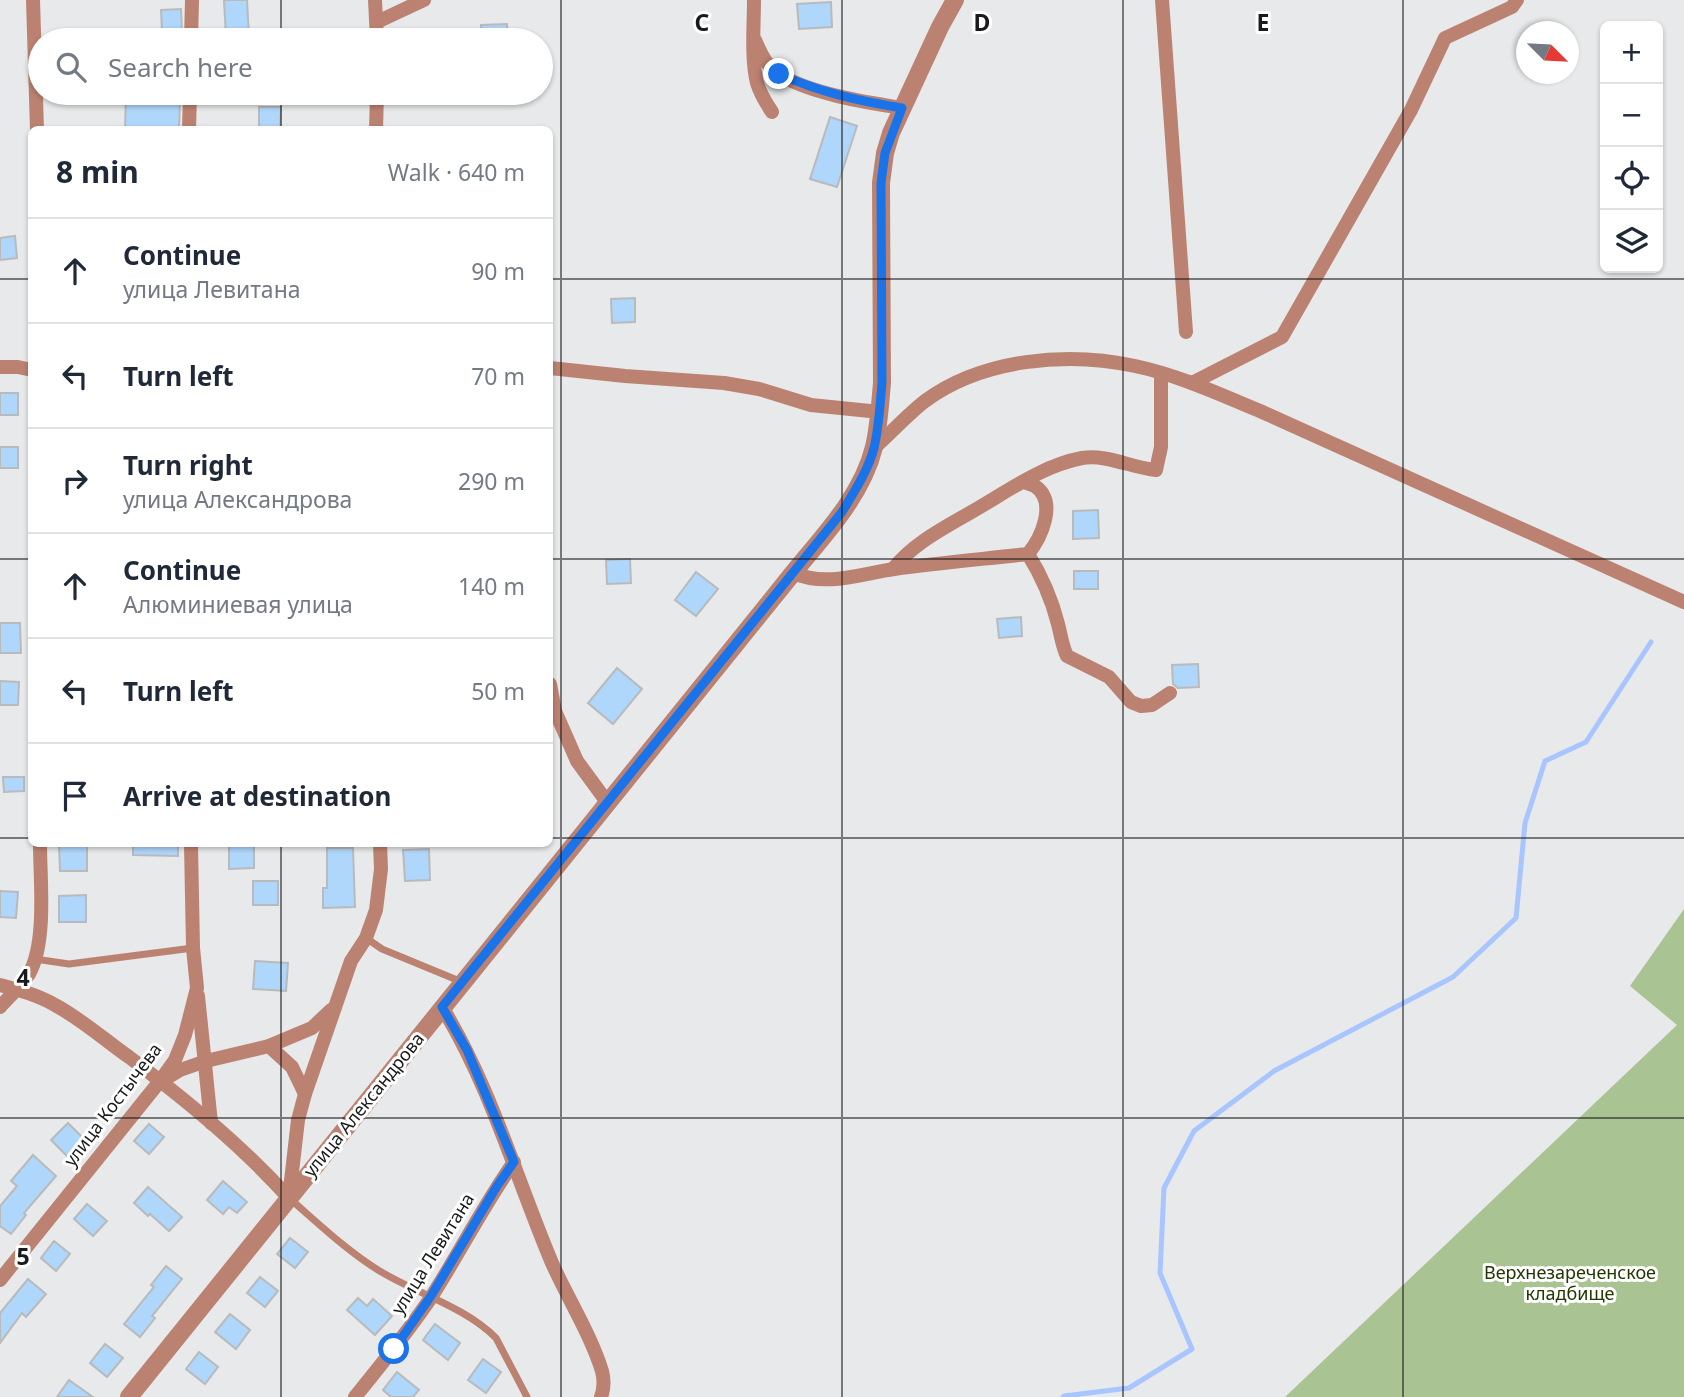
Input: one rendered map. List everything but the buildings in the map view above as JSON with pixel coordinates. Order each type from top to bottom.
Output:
[{"type":"street","points":[[33,0],[34,28]]},
{"type":"street","points":[[191,28],[192,0]]},
{"type":"street","points":[[375,0],[377,28]]},
{"type":"street","points":[[377,22],[424,0]]},
{"type":"street","points":[[754,0],[755,70],[758,84],[772,112]]},
{"type":"street","name":"улица Александрова","points":[[129,1397],[842,512],[862,478],[874,448],[880,412],[881,183],[885,153],[902,108],[955,0]]},
{"type":"street","points":[[1162,0],[1186,332]]},
{"type":"street","points":[[1192,383],[1282,337],[1411,110],[1445,38],[1511,7],[1517,0]]},
{"type":"street","points":[[755,40],[763,59],[779,74],[808,87],[860,102],[902,108]]},
{"type":"street","points":[[36,105],[37,126]]},
{"type":"street","points":[[189,126],[190,105]]},
{"type":"street","points":[[376,126],[377,105]]},
{"type":"street","points":[[874,448],[925,401],[970,376],[1009,365],[1091,358],[1136,366],[1192,383],[1273,416],[1684,601]]},
{"type":"street","points":[[0,366],[28,369]]},
{"type":"street","points":[[553,368],[723,383],[759,389],[811,405],[880,412]]},
{"type":"street","points":[[893,569],[906,554],[926,539],[1058,465],[1096,457],[1156,470],[1161,447],[1161,373]]},
{"type":"street","points":[[793,573],[816,580],[832,580],[893,569],[1028,554],[1035,546],[1045,524],[1046,507],[1041,492],[1024,482]]},
{"type":"street","points":[[1028,554],[1037,569],[1058,622],[1067,656],[1109,677],[1131,702],[1141,706],[1152,705],[1170,693]]},
{"type":"street","points":[[553,700],[555,711],[577,761],[607,802]]},
{"type":"street","points":[[0,1007],[28,974],[35,959],[39,942],[40,847]]},
{"type":"street","name":"улица Костычева","points":[[0,1280],[175,1060],[197,988],[193,948],[191,847]]},
{"type":"street","name":"улица Александрова","points":[[289,1198],[298,1121],[305,1094],[351,961],[366,939],[376,910],[380,847]]},
{"type":"street","points":[[0,985],[56,1005],[73,1016],[160,1081],[234,1142],[289,1198]]},
{"type":"street","points":[[197,988],[211,1123]]},
{"type":"street","points":[[160,1081],[180,1070],[270,1046],[312,1028],[335,1006]]},
{"type":"street","points":[[442,1007],[467,1050],[514,1162],[552,1263],[597,1357],[603,1375],[601,1397]]},
{"type":"street","points":[[270,1046],[292,1067],[305,1094]]},
{"type":"street","name":"улица Левитана","points":[[355,1397],[394,1349],[431,1296],[514,1162]]},
{"type":"lane","points":[[366,939],[382,949],[462,982]]},
{"type":"lane","points":[[35,959],[69,964],[193,948]]},
{"type":"lane","points":[[289,1198],[369,1264],[431,1296],[489,1331],[496,1338],[527,1397]]},
{"type":"green space","name":"Верхнезареченское кладбище","points":[[1684,909],[1684,1397],[1285,1397],[1677,1025],[1630,986]]},
{"type":"waterway","points":[[1063,1397],[1129,1388],[1192,1349],[1160,1273],[1164,1188],[1194,1131],[1274,1071],[1453,977],[1516,918],[1525,823],[1545,761],[1586,742],[1651,642]]},
{"type":"route","points":[[394,1349],[415,1321],[514,1162],[467,1050],[442,1007],[842,512],[867,468],[874,448],[882,383],[881,183],[885,153],[902,108],[860,102],[808,87],[779,74]]}]
